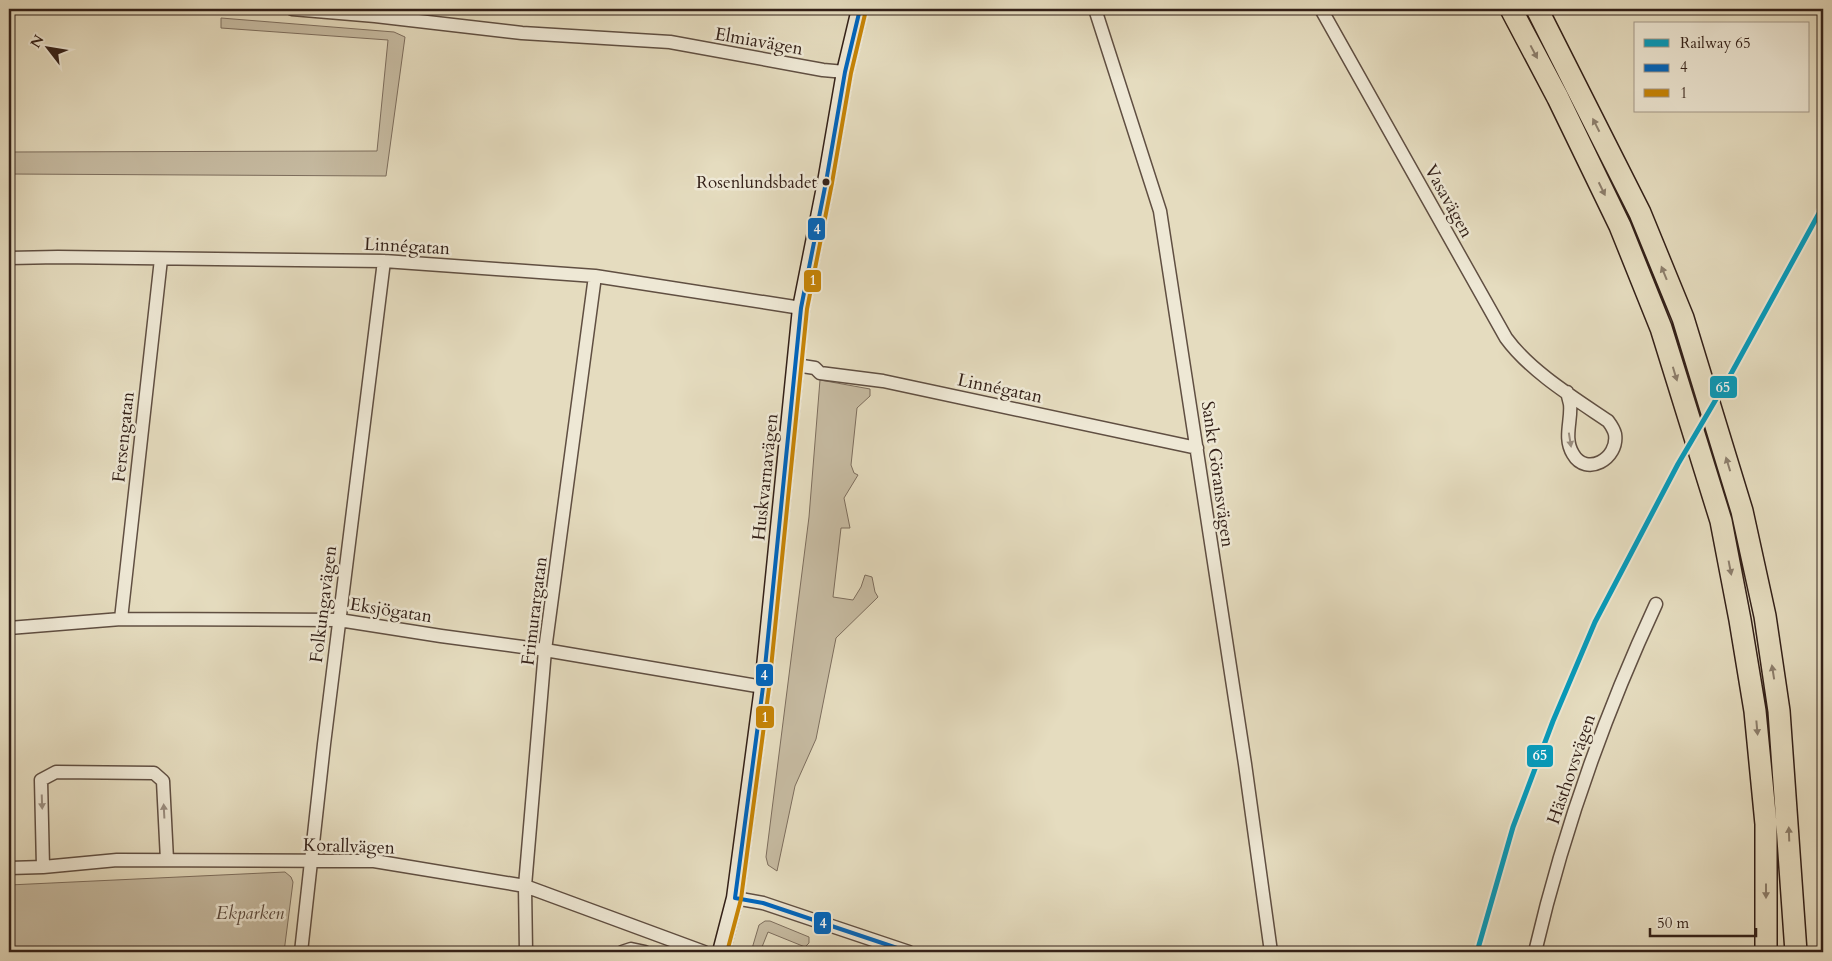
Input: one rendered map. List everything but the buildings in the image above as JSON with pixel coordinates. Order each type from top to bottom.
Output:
[{"type":"highway","points":[[1511,9],[1558,98],[1620,226],[1661,328],[1720,520],[1756,711],[1766,824],[1766,952]]},
{"type":"highway","points":[[1537,9],[1640,213],[1683,318],[1742,511],[1765,616],[1779,711],[1788,824],[1790,883],[1789,952]]},
{"type":"highway","points":[[1790,883],[1796,952]]},
{"type":"street","name":"Elmiavägen","points":[[292,9],[376,13],[522,33],[670,42],[823,70],[845,72]]},
{"type":"street","name":"Huskvarnavägen","points":[[721,952],[735,898],[763,687],[801,308],[845,72],[860,9]]},
{"type":"street","name":"Sankt Göransvägen","points":[[1096,9],[1160,211],[1246,774],[1271,952]]},
{"type":"street","name":"Vasavägen","points":[[1321,9],[1515,351],[1529,364],[1608,420],[1615,432],[1615,444],[1609,457],[1594,465],[1582,463],[1573,454],[1568,440],[1570,405],[1567,392]]},
{"type":"street","name":"Linnégatan","points":[[9,258],[58,256],[384,261],[595,276],[801,308]]},
{"type":"street","name":"Fersengatan","points":[[121,619],[161,259]]},
{"type":"street","name":"Folkungavägen","points":[[300,952],[384,261]]},
{"type":"street","name":"Frimurargatan","points":[[526,952],[525,886],[545,650],[595,276]]},
{"type":"street","name":"Linnégatan","points":[[796,365],[815,368],[820,373],[883,381],[1196,448]]},
{"type":"street","name":"Hästhovsvägen","points":[[1534,952],[1550,888],[1580,790],[1621,681],[1656,604]]},
{"type":"street","name":"Eksjögatan","points":[[9,628],[121,619],[339,620],[545,650],[763,687]]},
{"type":"street","points":[[43,867],[41,780],[56,772],[154,772],[163,781],[166,860]]},
{"type":"street","name":"Korallvägen","points":[[9,868],[43,867],[117,860],[374,861],[525,886],[704,952]]},
{"type":"street","points":[[735,898],[762,903],[909,952]]},
{"type":"street","points":[[622,952],[631,949],[645,952]]},
{"type":"green space","points":[[221,18],[394,32],[405,37],[386,176],[9,174],[9,152],[377,151],[388,40],[221,28]]},
{"type":"green space","points":[[820,380],[870,389],[870,396],[857,408],[851,465],[854,473],[858,475],[844,498],[850,528],[841,528],[833,597],[853,600],[861,587],[865,575],[872,577],[878,597],[836,638],[816,739],[795,786],[777,871],[768,865],[766,857],[809,517]]},
{"type":"green space","name":"Ekparken","points":[[285,872],[291,877],[293,882],[284,952],[9,952],[9,885]]},
{"type":"green space","points":[[765,921],[770,921],[809,937],[809,943],[805,947],[768,932],[760,952],[751,952],[759,925]]},
{"type":"rail line","name":"65","points":[[1477,952],[1513,827],[1553,721],[1595,622],[1678,464],[1732,372],[1823,206]]},
{"type":"transit line","name":"4","points":[[735,898],[763,687],[801,308],[845,72],[860,9]]},
{"type":"transit line","name":"1","points":[[727,952],[741,899],[769,688],[807,309],[851,73],[866,10]]},
{"type":"transit line","name":"4","points":[[735,898],[763,903],[909,952]]},
{"type":"place","name":"Rosenlundsbadet","points":[[826,182]]}]
